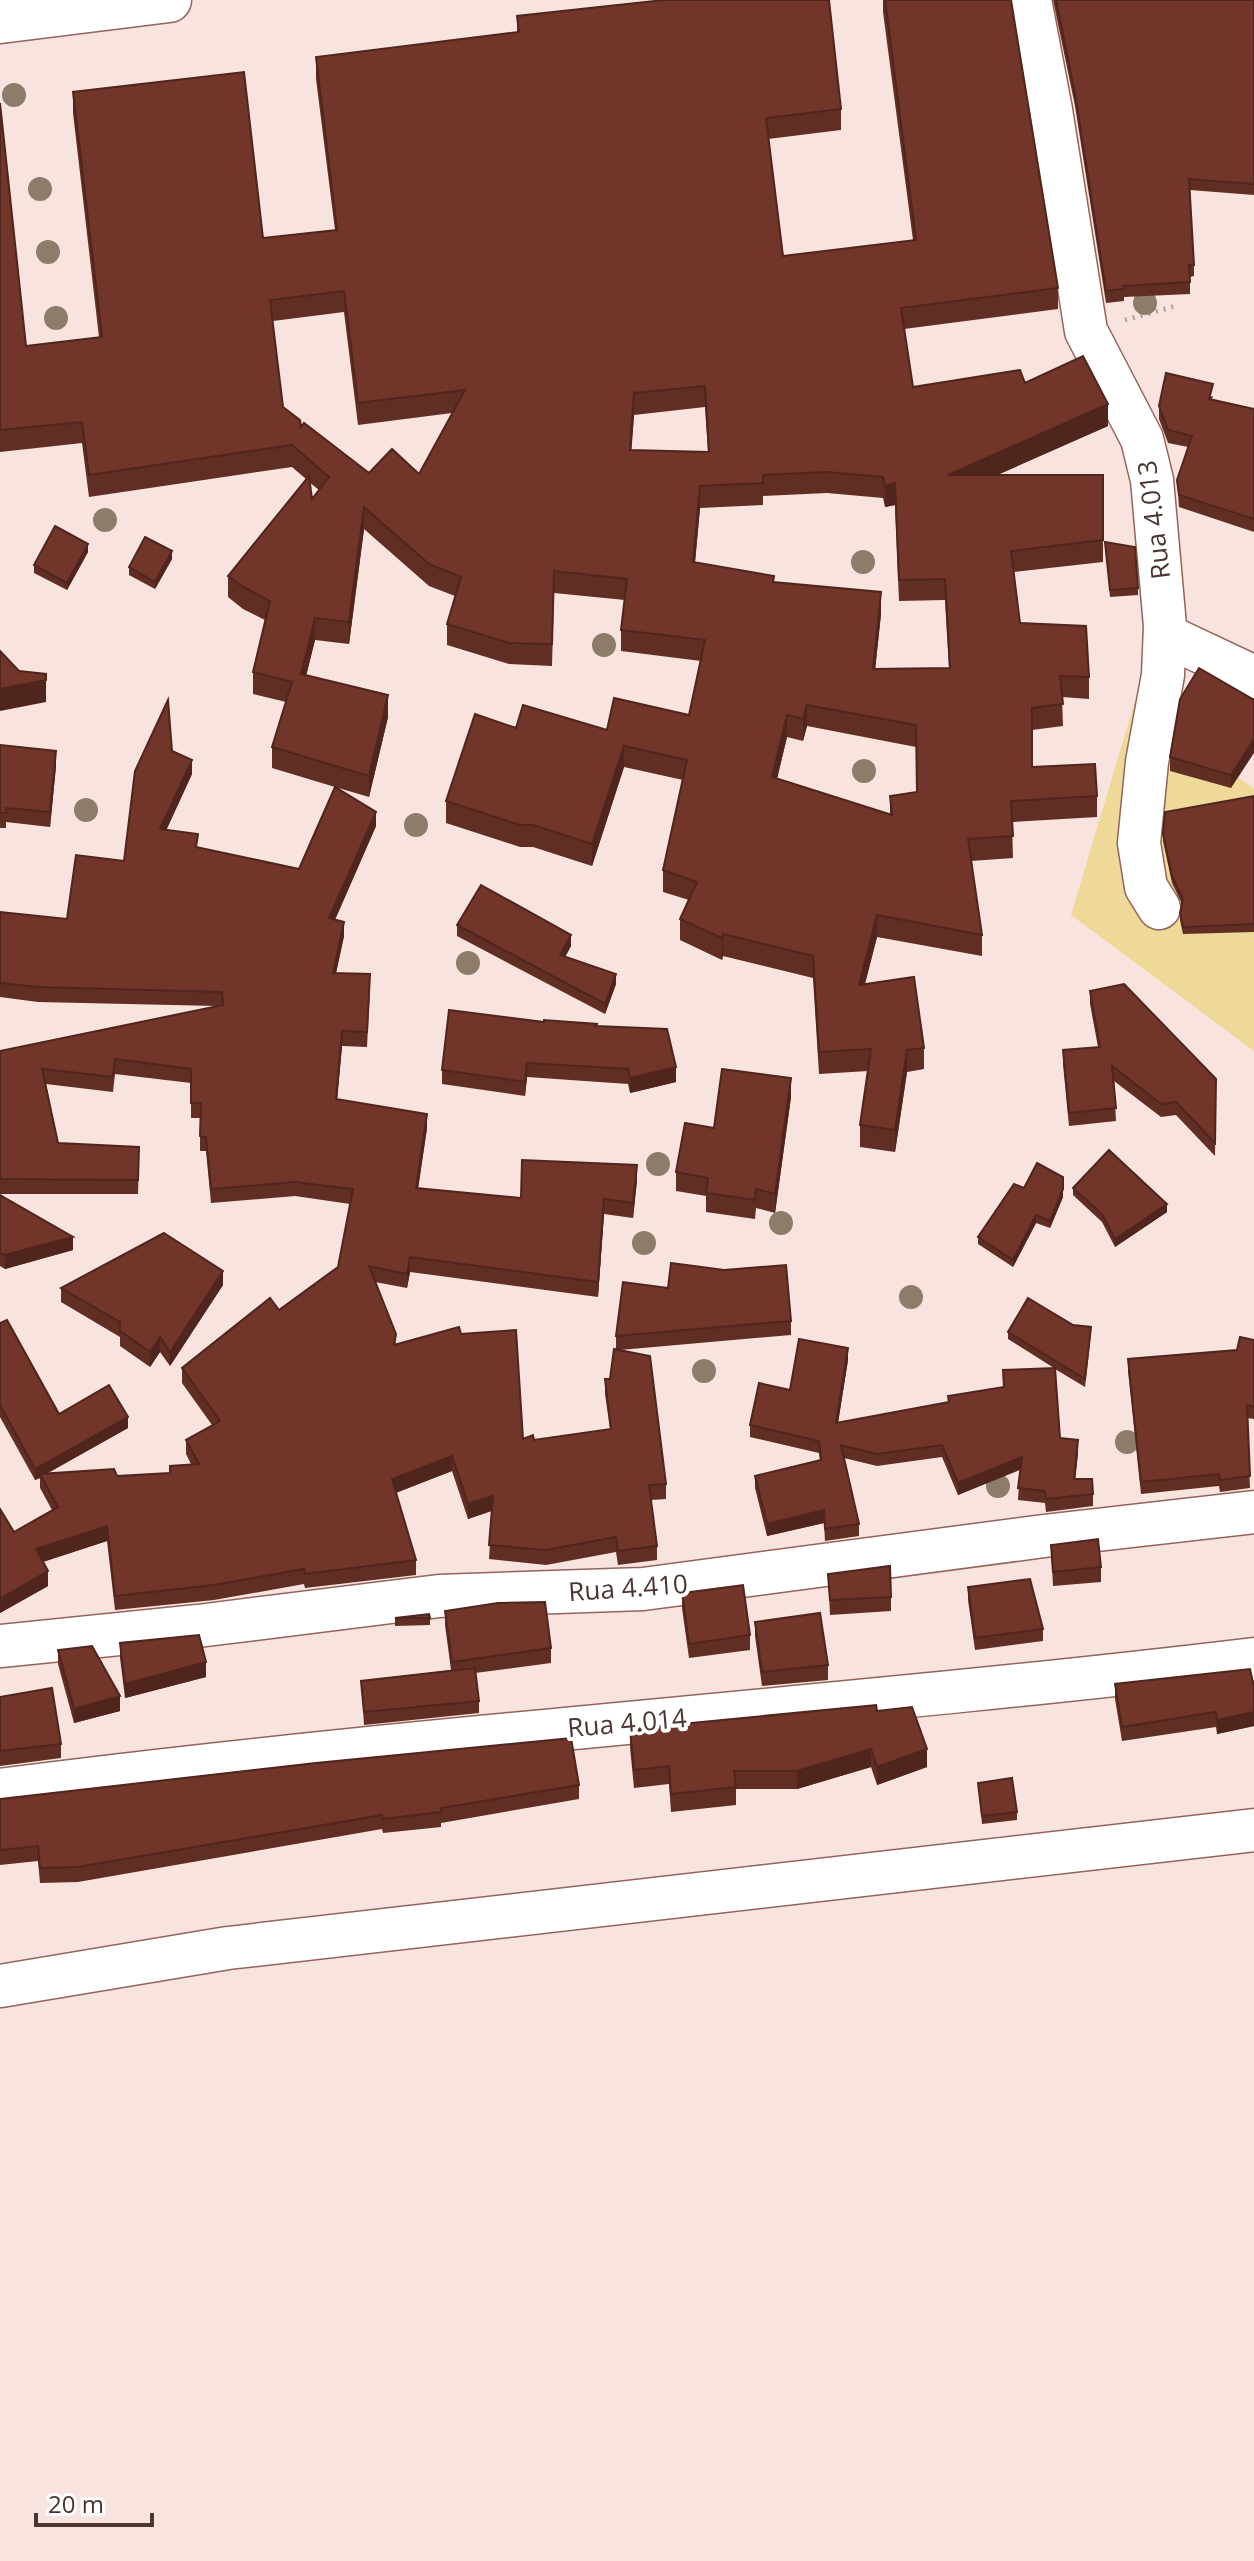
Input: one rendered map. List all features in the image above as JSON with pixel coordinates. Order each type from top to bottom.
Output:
[{"type":"main road","points":[[0,21],[169,0]]},
{"type":"street","name":"Rua 4.013","points":[[1030,0],[1086,331],[1142,439],[1152,480],[1165,635],[1163,675],[1147,762],[1139,843],[1146,887],[1159,908]]},
{"type":"street","points":[[1165,635],[1254,677]]},
{"type":"street","name":"Rua 4.410","points":[[0,1646],[198,1626],[439,1596],[643,1589],[1044,1536],[1254,1512]]},
{"type":"street","name":"Rua 4.014","points":[[0,1790],[233,1761],[1004,1687],[1254,1659]]},
{"type":"street","points":[[0,1986],[228,1948],[1254,1830]]},
{"type":"path","points":[[1086,331],[1179,305]]},
{"type":"shaded area","points":[[1135,701],[1254,789],[1254,1051],[1071,915]]},
{"type":"building","points":[[664,0],[829,0],[841,109],[766,118],[783,256],[916,240],[885,0],[1011,0],[1058,288],[901,308],[913,387],[1020,370],[1025,383],[1083,356],[1108,404],[948,475],[1103,475],[1103,540],[1011,551],[1020,623],[1086,626],[1089,677],[1060,676],[1063,704],[1032,708],[1032,767],[1095,764],[1097,796],[1011,801],[1013,836],[968,839],[982,935],[877,915],[859,985],[914,977],[924,1048],[907,1050],[895,1130],[860,1125],[871,1049],[819,1052],[813,956],[723,934],[722,938],[680,919],[697,882],[663,870],[687,760],[624,746],[592,844],[446,801],[475,714],[516,728],[523,705],[607,730],[614,698],[689,715],[705,640],[621,630],[627,579],[554,571],[552,644],[509,643],[447,624],[461,577],[429,564],[364,507],[349,622],[315,618],[301,674],[388,695],[369,776],[272,747],[292,682],[253,672],[270,601],[228,576],[309,476],[312,499],[329,477],[292,445],[89,475],[82,422],[0,430],[0,103],[26,346],[102,337],[73,92],[244,72],[263,238],[337,230],[316,57],[519,32],[517,16]],"holes":[[[344,291],[358,403],[465,390],[419,474],[392,449],[369,473],[304,423],[301,427],[300,420],[283,407],[270,300]],[[705,386],[709,452],[630,450],[634,393]],[[827,472],[883,477],[885,486],[895,483],[899,580],[945,579],[950,668],[873,669],[881,592],[773,582],[774,576],[693,562],[700,486],[763,483],[763,475]],[[807,705],[916,725],[917,792],[890,796],[892,815],[772,777],[787,715],[803,719]]]},
{"type":"building","points":[[1056,0],[1254,0],[1254,184],[1189,179],[1194,265],[1189,265],[1190,282],[1123,286],[1124,289],[1106,291],[1075,94]]},
{"type":"building","points":[[1166,373],[1213,384],[1209,399],[1254,409],[1254,519],[1179,495],[1177,480],[1192,436],[1168,430],[1159,406]]},
{"type":"building","points":[[55,526],[88,544],[67,583],[34,565]]},
{"type":"building","points":[[145,537],[172,551],[155,582],[129,567]]},
{"type":"building","points":[[1105,542],[1135,547],[1138,588],[1110,590]]},
{"type":"building","points":[[0,651],[19,671],[46,674],[46,680],[0,689]]},
{"type":"building","points":[[1199,668],[1254,700],[1254,739],[1231,775],[1170,757],[1180,699]]},
{"type":"building","points":[[168,700],[172,751],[192,760],[160,829],[198,834],[196,847],[299,869],[335,787],[376,812],[329,918],[344,922],[333,973],[370,974],[367,1032],[342,1031],[336,1099],[427,1114],[416,1188],[521,1198],[522,1160],[637,1165],[633,1203],[604,1199],[598,1282],[410,1257],[407,1274],[369,1266],[396,1334],[394,1345],[459,1327],[461,1334],[516,1330],[523,1439],[533,1435],[534,1440],[611,1429],[605,1379],[610,1379],[614,1349],[650,1356],[666,1484],[649,1485],[657,1546],[618,1551],[616,1537],[546,1550],[489,1545],[493,1496],[468,1504],[452,1456],[392,1479],[416,1560],[305,1574],[304,1569],[214,1585],[115,1596],[107,1526],[36,1549],[48,1571],[0,1599],[0,1509],[14,1532],[58,1507],[40,1474],[114,1469],[117,1476],[170,1473],[170,1466],[199,1464],[186,1440],[220,1421],[182,1368],[270,1298],[279,1310],[338,1267],[353,1189],[295,1182],[211,1189],[206,1137],[200,1136],[201,1103],[191,1103],[191,1069],[115,1059],[113,1077],[42,1069],[58,1143],[139,1147],[138,1180],[0,1179],[0,1051],[223,1005],[222,992],[38,987],[0,983],[0,912],[67,919],[76,855],[124,861],[135,771]]},
{"type":"building","points":[[0,745],[56,751],[50,812],[6,808],[6,813],[0,813]]},
{"type":"building","points":[[1254,796],[1254,924],[1183,927],[1180,913],[1183,899],[1172,876],[1163,834],[1165,812]]},
{"type":"building","points":[[481,885],[571,935],[560,955],[616,974],[605,1004],[457,925]]},
{"type":"building","points":[[1124,984],[1216,1079],[1215,1143],[1176,1102],[1161,1104],[1112,1066],[1116,1108],[1069,1113],[1063,1050],[1100,1047],[1090,991]]},
{"type":"building","points":[[449,1010],[544,1022],[667,1029],[676,1067],[630,1078],[628,1069],[527,1063],[525,1082],[442,1070]]},
{"type":"building","points":[[722,1069],[791,1078],[775,1194],[756,1189],[755,1200],[706,1193],[708,1178],[676,1172],[685,1123],[714,1128]]},
{"type":"building","points":[[1109,1150],[1167,1204],[1115,1239],[1102,1214],[1073,1188]]},
{"type":"building","points":[[1037,1163],[1063,1177],[1063,1189],[1050,1221],[1036,1215],[1013,1260],[978,1237],[1014,1184],[1024,1188]]},
{"type":"building","points":[[0,1195],[73,1237],[5,1255],[0,1253]]},
{"type":"building","points":[[164,1233],[223,1271],[170,1352],[160,1337],[150,1352],[120,1331],[120,1322],[61,1288]]},
{"type":"building","points":[[671,1263],[724,1270],[786,1265],[791,1321],[616,1336],[623,1282],[668,1288]]},
{"type":"building","points":[[1028,1298],[1073,1325],[1091,1327],[1085,1379],[1008,1332]]},
{"type":"building","points":[[7,1320],[59,1414],[109,1385],[128,1417],[35,1469],[0,1405],[0,1323]]},
{"type":"building","points":[[1240,1337],[1254,1340],[1254,1407],[1247,1405],[1250,1476],[1220,1480],[1219,1474],[1141,1482],[1128,1359],[1237,1350]]},
{"type":"building","points":[[799,1339],[848,1348],[836,1423],[949,1402],[948,1396],[1004,1387],[1003,1370],[1055,1368],[1060,1438],[1078,1440],[1074,1479],[1092,1479],[1093,1494],[1046,1499],[1045,1491],[1018,1488],[1022,1457],[958,1483],[942,1445],[877,1454],[841,1445],[859,1524],[825,1529],[824,1510],[767,1524],[755,1476],[821,1460],[819,1441],[750,1425],[759,1383],[790,1390]]},
{"type":"building","points":[[1098,1539],[1101,1567],[1053,1572],[1051,1545]]},
{"type":"building","points":[[890,1566],[891,1597],[830,1600],[828,1574]]},
{"type":"building","points":[[1030,1579],[1043,1629],[975,1638],[968,1587]]},
{"type":"building","points":[[743,1585],[750,1635],[689,1644],[682,1593]]},
{"type":"building","points":[[545,1602],[551,1648],[452,1662],[445,1611],[498,1603]]},
{"type":"building","points":[[820,1613],[828,1665],[762,1672],[755,1622]]},
{"type":"building","points":[[429,1614],[430,1618],[395,1618]]},
{"type":"building","points":[[199,1635],[206,1662],[125,1684],[120,1643]]},
{"type":"building","points":[[92,1646],[120,1696],[74,1709],[58,1650]]},
{"type":"building","points":[[475,1668],[479,1701],[364,1712],[361,1681]]},
{"type":"building","points":[[1250,1669],[1254,1712],[1217,1720],[1216,1712],[1122,1727],[1115,1684]]},
{"type":"building","points":[[52,1688],[61,1744],[0,1751],[0,1697]]},
{"type":"building","points":[[876,1705],[877,1711],[912,1707],[927,1749],[877,1767],[871,1749],[797,1771],[734,1771],[736,1787],[671,1794],[669,1766],[634,1770],[630,1729]]},
{"type":"building","points":[[571,1738],[579,1785],[441,1808],[441,1812],[383,1819],[382,1815],[78,1867],[40,1868],[38,1846],[0,1850],[0,1799]]},
{"type":"building","points":[[1012,1778],[1017,1812],[982,1816],[978,1783]]}]
